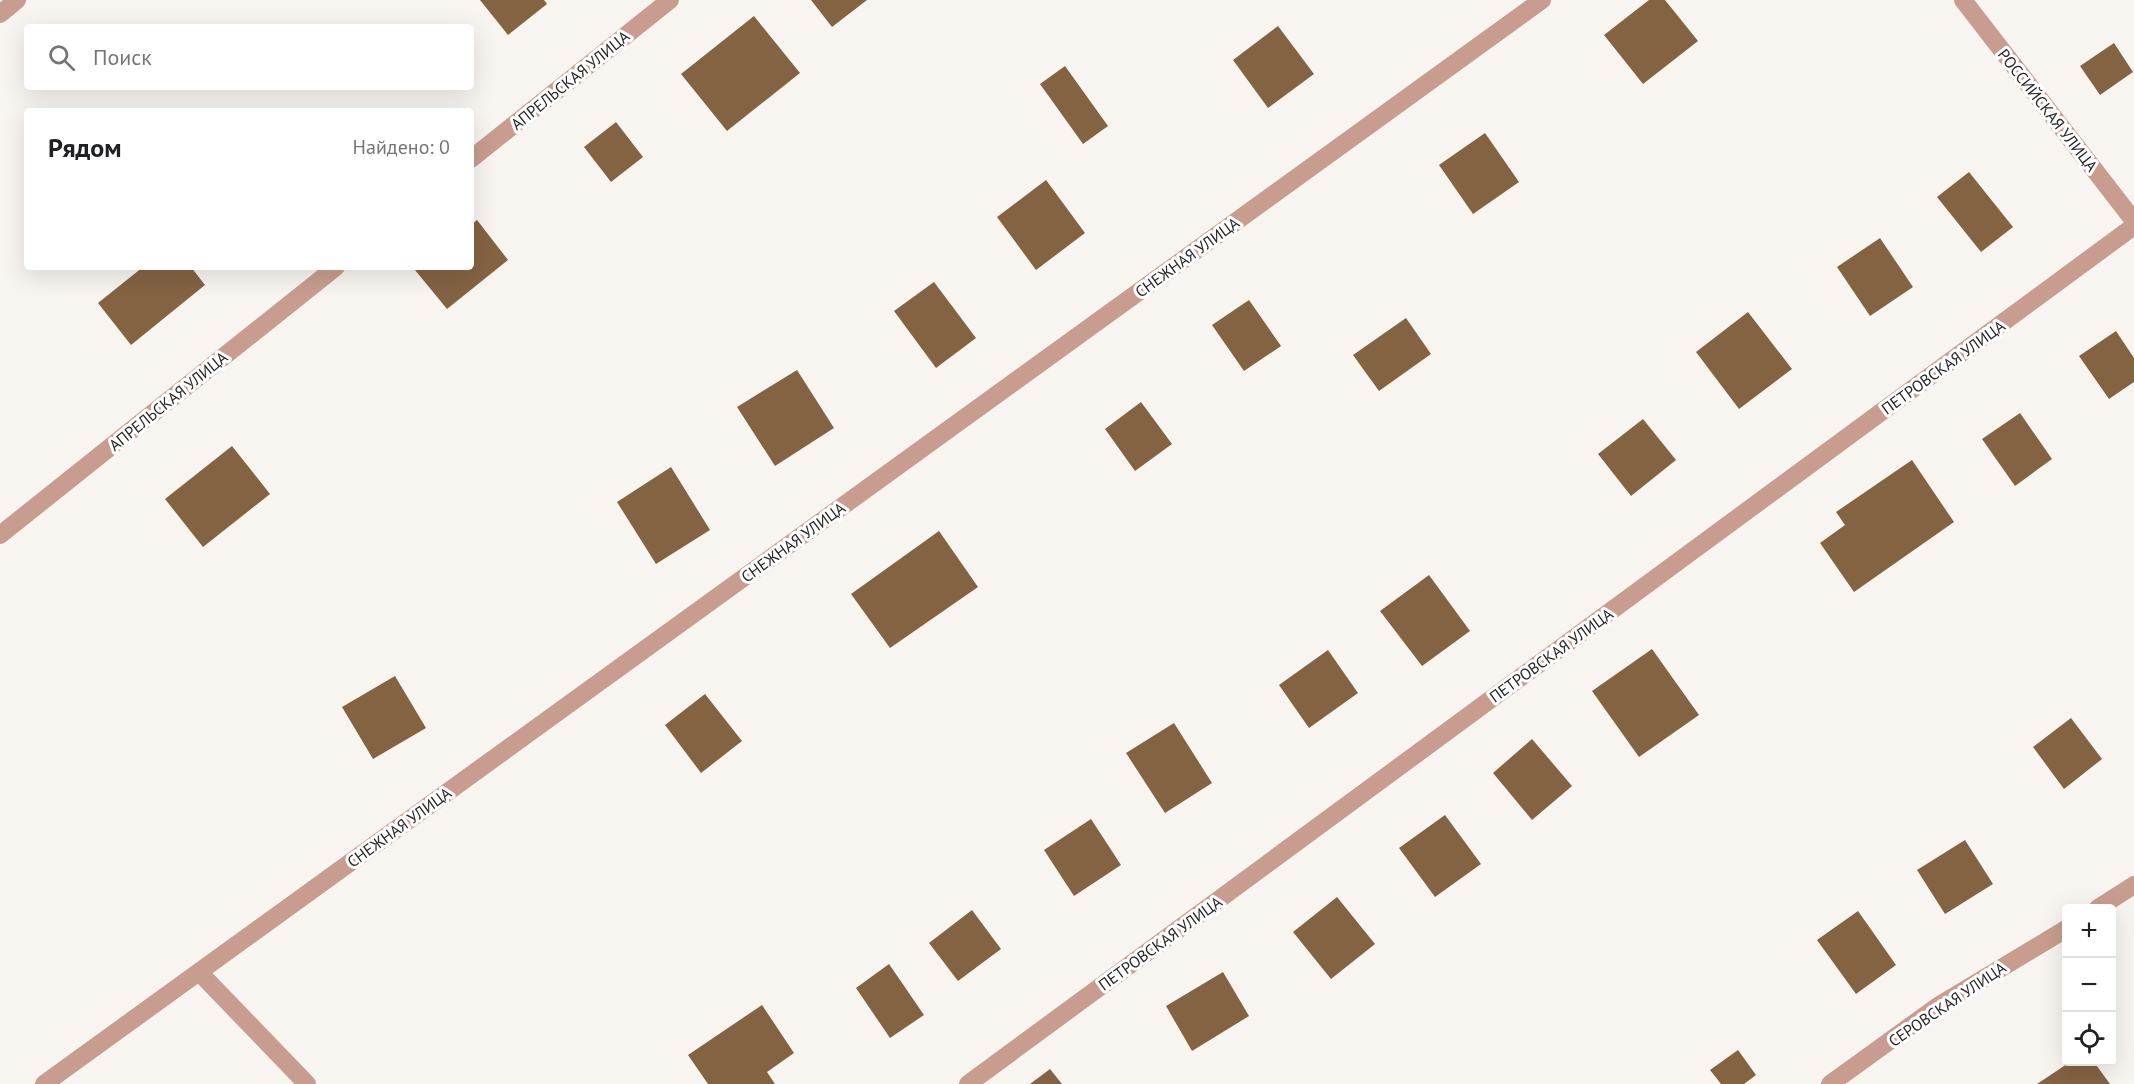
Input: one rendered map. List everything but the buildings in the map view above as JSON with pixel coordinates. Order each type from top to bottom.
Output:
[{"type":"street","points":[[0,14],[17,0]]},
{"type":"street","name":"АПРЕЛЬСКАЯ УЛИЦА","points":[[474,157],[670,0]]},
{"type":"street","name":"СНЕЖНАЯ УЛИЦА","points":[[45,1084],[1542,0]]},
{"type":"street","name":"РОССИЙСКАЯ УЛИЦА","points":[[1963,0],[2134,221]]},
{"type":"street","name":"ПЕТРОВСКАЯ УЛИЦА","points":[[968,1084],[2134,226]]},
{"type":"street","name":"АПРЕЛЬСКАЯ УЛИЦА","points":[[0,535],[332,270]]},
{"type":"street","points":[[2106,904],[2134,885]]},
{"type":"street","name":"СЕРОВСКАЯ УЛИЦА","points":[[1830,1084],[1938,1006],[2062,932]]},
{"type":"street","points":[[199,972],[307,1084]]}]
